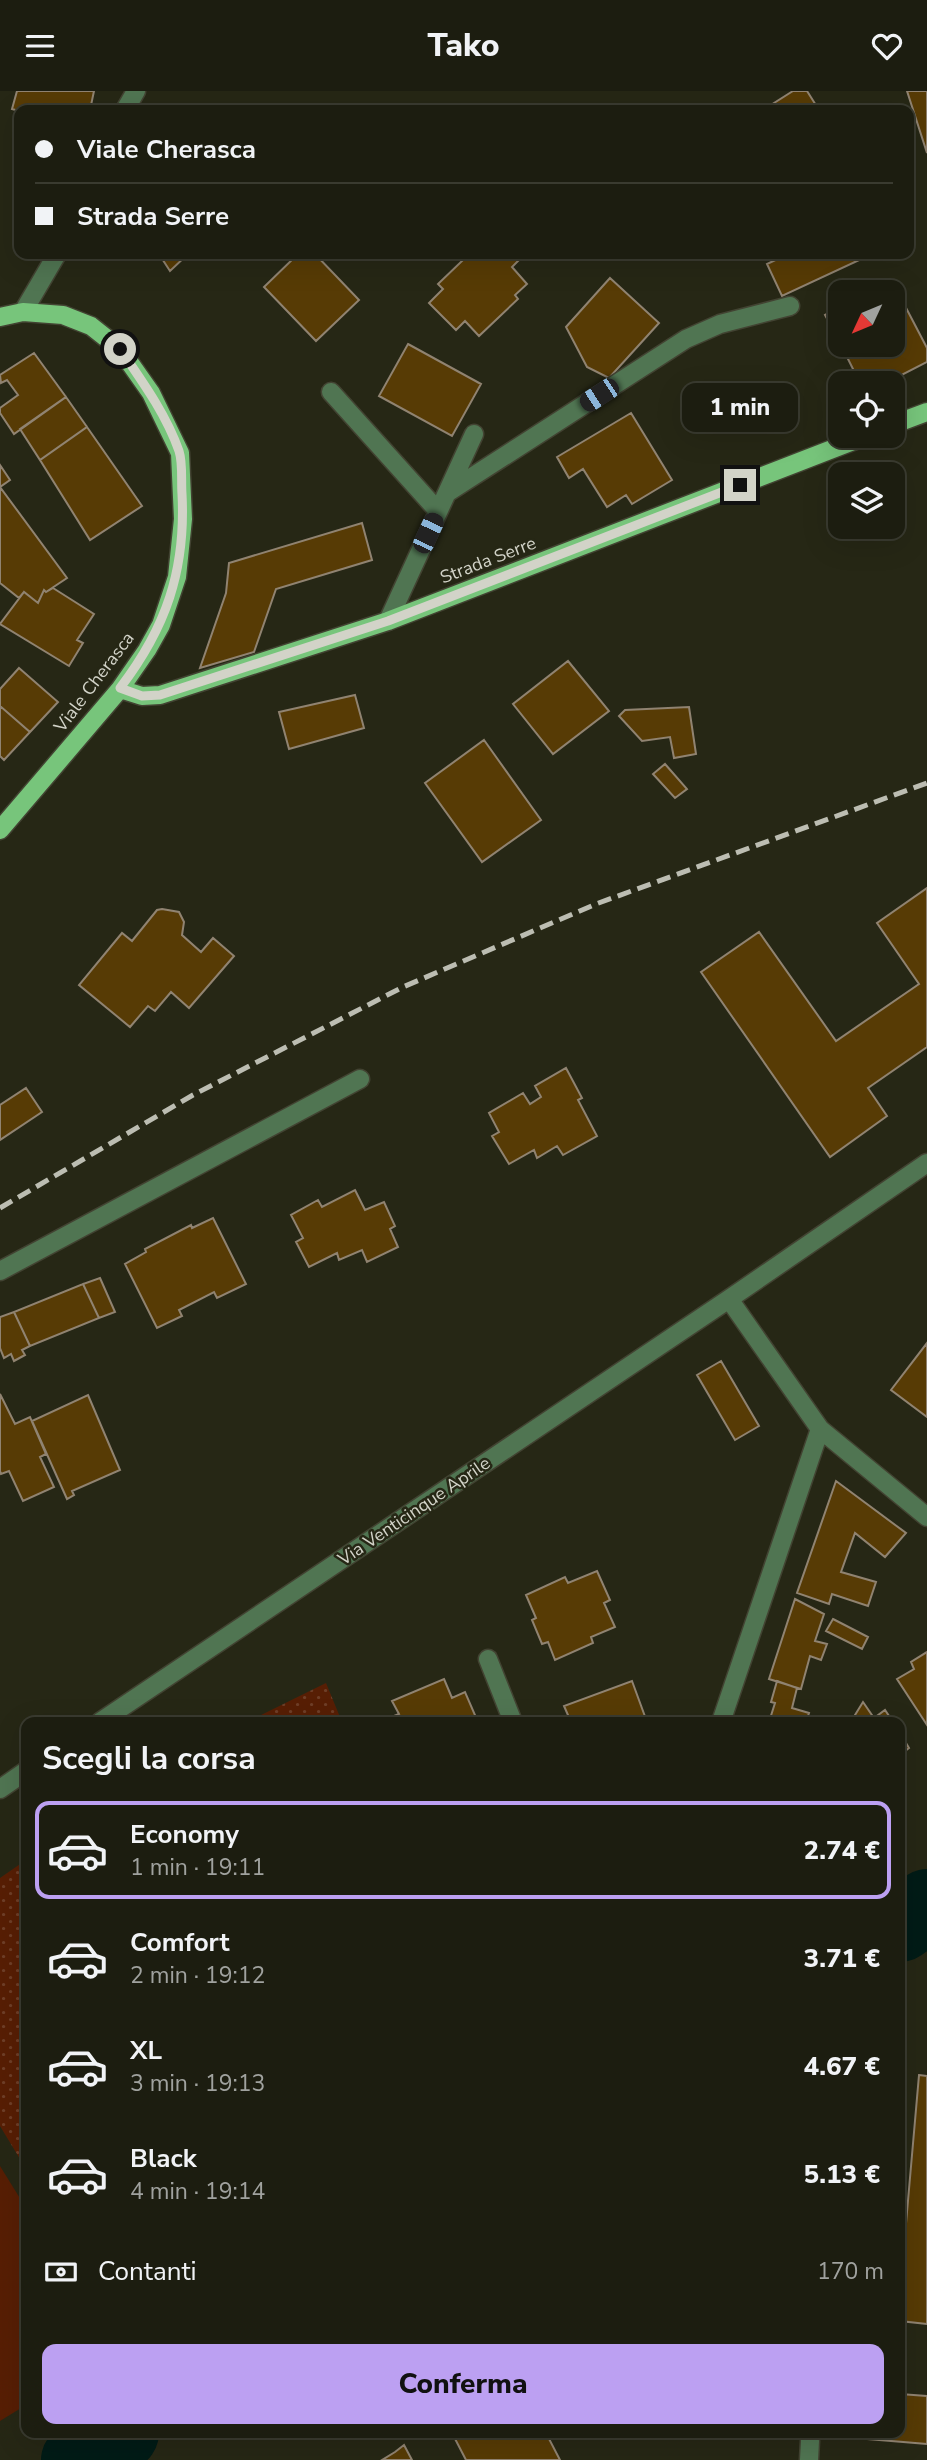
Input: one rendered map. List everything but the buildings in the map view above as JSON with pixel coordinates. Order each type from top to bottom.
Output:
[{"type":"main road","name":"Viale Cherasca","points":[[0,317],[23,312],[63,315],[90,326],[120,349],[151,393],[180,453],[183,519],[177,577],[161,625],[120,688],[0,830]]},
{"type":"main road","points":[[905,420],[927,412]]},
{"type":"main road","name":"Strada Serre","points":[[120,688],[142,696],[160,695],[388,621],[835,448]]},
{"type":"street","points":[[23,312],[54,259]]},
{"type":"street","points":[[447,493],[686,339],[720,324],[790,306]]},
{"type":"street","points":[[331,392],[439,511]]},
{"type":"street","points":[[388,621],[474,434]]},
{"type":"street","points":[[0,1271],[360,1079]]},
{"type":"street","name":"Via Venticinque Aprile","points":[[107,1717],[927,1163]]},
{"type":"street","points":[[729,1299],[820,1429],[927,1517]]},
{"type":"street","points":[[723,1717],[820,1429]]},
{"type":"street","points":[[488,1659],[511,1717]]},
{"type":"street","points":[[0,1789],[21,1774]]},
{"type":"street","points":[[809,2460],[810,2441]]},
{"type":"shaded area","points":[[326,1683],[340,1717],[257,1717]]},
{"type":"shaded area","points":[[21,1863],[21,2161],[0,2126],[0,1878]]},
{"type":"shaded area","points":[[0,2166],[21,2200],[21,2408],[0,2421]]},
{"type":"waterway","points":[[905,1921],[927,1906]]},
{"type":"waterway","points":[[78,2460],[114,2438]]},
{"type":"railway","points":[[0,1208],[193,1095],[403,987],[596,904],[927,783]]},
{"type":"route","points":[[120,349],[151,393],[180,453],[183,519],[177,577],[161,625],[120,688],[142,696],[160,695],[388,621],[740,485]]}]
